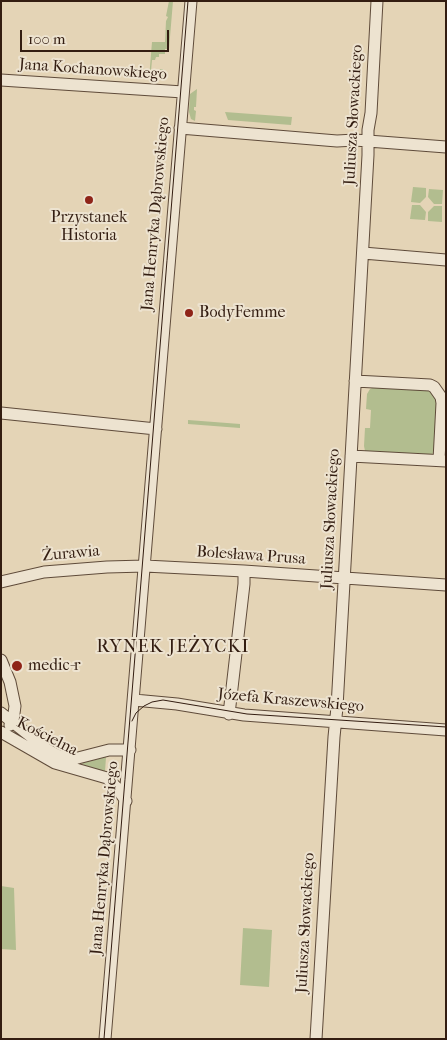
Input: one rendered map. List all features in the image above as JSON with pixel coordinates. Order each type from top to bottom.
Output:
[{"type":"street","name":"Jana Henryka Dąbrowskiego","points":[[105,1039],[191,1]]},
{"type":"street","name":"Juliusza Słowackiego","points":[[316,1039],[337,707],[368,128],[371,113],[377,1]]},
{"type":"street","name":"Jana Kochanowskiego","points":[[1,80],[183,92]]},
{"type":"street","points":[[180,128],[337,142],[355,140],[446,147]]},
{"type":"street","points":[[362,253],[446,260]]},
{"type":"street","points":[[351,456],[442,461],[442,403],[438,391],[430,386],[355,381]]},
{"type":"street","points":[[1,412],[156,430]]},
{"type":"street","name":"Bolesława Prusa","points":[[145,566],[446,585]]},
{"type":"street","name":"Żurawia","points":[[1,582],[44,572],[145,566]]},
{"type":"street","points":[[229,714],[244,571]]},
{"type":"street","points":[[1,660],[13,693],[15,706],[13,721],[6,728],[1,728]]},
{"type":"street","name":"Józefa Kraszewskiego","points":[[134,700],[177,704],[229,714],[446,730]]},
{"type":"street","name":"Kościelna","points":[[1,713],[48,750],[66,758],[74,759],[109,750],[130,750]]},
{"type":"street","name":"Kościelna","points":[[1,732],[55,763],[107,778],[126,801]]},
{"type":"green space","points":[[169,1],[173,1],[169,49],[165,49],[165,54],[159,54],[159,57],[152,60],[151,71],[159,72],[160,69],[163,69],[167,79],[149,79],[152,42],[165,42],[166,21],[168,17],[166,16]]},
{"type":"green space","points":[[197,89],[196,107],[194,107],[196,111],[195,121],[191,119],[189,112],[190,94]]},
{"type":"green space","points":[[225,112],[292,117],[291,125],[228,120]]},
{"type":"green space","points":[[413,187],[426,188],[426,197],[420,203],[411,202]]},
{"type":"green space","points":[[429,189],[443,190],[442,204],[434,204],[428,197]]},
{"type":"green space","points":[[412,205],[420,205],[426,212],[425,220],[410,219]]},
{"type":"green space","points":[[434,206],[442,206],[442,222],[428,221],[428,212]]},
{"type":"green space","points":[[374,387],[432,391],[437,398],[434,452],[431,455],[365,451],[365,428],[370,428],[371,410],[366,409],[367,394]]},
{"type":"green space","points":[[188,420],[240,424],[240,428],[188,424]]},
{"type":"green space","points":[[106,757],[105,772],[82,764],[83,763]]},
{"type":"green space","points":[[1,886],[14,888],[16,950],[1,949]]},
{"type":"green space","points":[[243,928],[272,930],[269,987],[240,985]]},
{"type":"tram line","points":[[104,1039],[188,1]]},
{"type":"tram line","points":[[132,721],[136,713],[144,706],[163,700],[247,714],[446,727]]},
{"type":"place","name":"Przystanek Historia","points":[[89,200]]},
{"type":"place","name":"BodyFemme","points":[[189,313]]},
{"type":"place","name":"medic-r","points":[[17,666]]},
{"type":"district","name":"RYNEK JEŻYCKI","points":[[173,648]]}]
